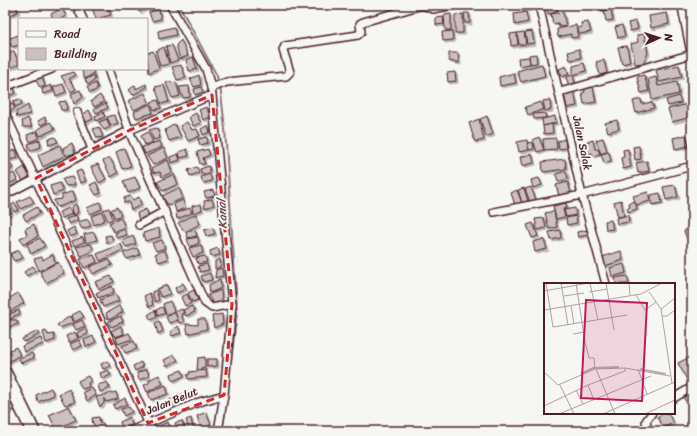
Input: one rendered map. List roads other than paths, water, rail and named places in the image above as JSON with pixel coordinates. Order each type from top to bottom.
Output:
[{"type":"highway","points":[[5,374],[33,431]]},
{"type":"main road","points":[[683,5],[692,50]]},
{"type":"street","points":[[76,5],[82,18]]},
{"type":"street","points":[[170,5],[206,69],[212,90],[232,304],[224,395],[218,431]]},
{"type":"street","points":[[5,195],[92,149],[227,82],[286,76],[290,72],[290,68],[283,50],[285,46],[358,35],[360,32],[360,24],[363,22],[419,6],[433,9],[455,5]]},
{"type":"street","name":"Jalan Salak","points":[[540,5],[582,195],[606,283]]},
{"type":"street","points":[[560,92],[692,54]]},
{"type":"street","points":[[5,86],[49,70]]},
{"type":"street","points":[[108,70],[130,130],[205,304],[212,308],[232,304]]},
{"type":"street","points":[[77,112],[92,149]]},
{"type":"street","points":[[5,113],[152,431]]},
{"type":"street","points":[[494,212],[582,195],[692,166]]},
{"type":"street","points":[[139,225],[165,211]]},
{"type":"street","points":[[675,397],[692,387]]},
{"type":"street","name":"Jalan Belut","points":[[130,431],[209,398],[224,395]]},
{"type":"street","points":[[648,431],[646,421],[651,414]]},
{"type":"waterway","name":"Kanal","points":[[179,5],[217,76],[221,93],[225,129],[237,312],[230,369]]},
{"type":"waterway","name":"Kanal","points":[[222,431],[225,413]]}]
